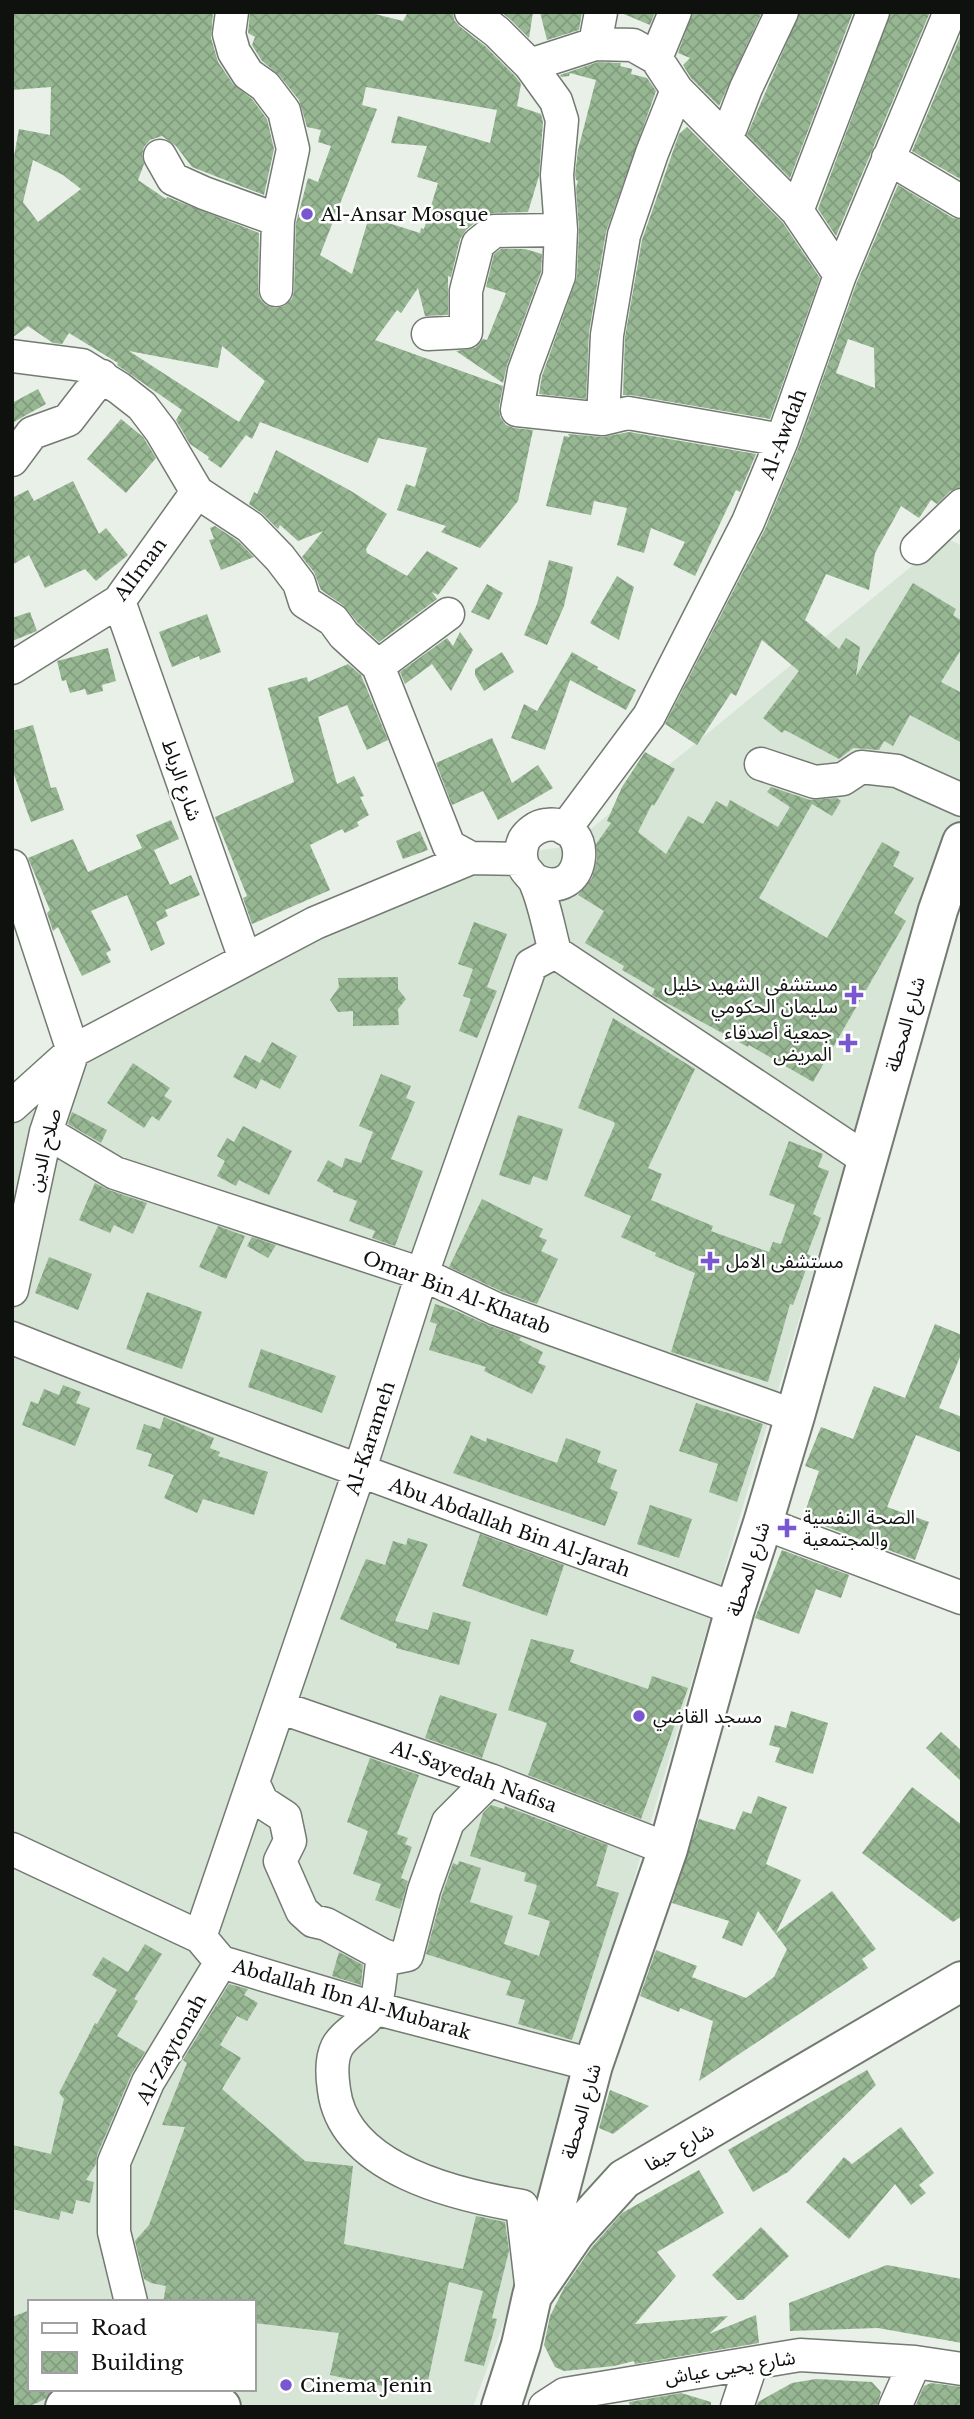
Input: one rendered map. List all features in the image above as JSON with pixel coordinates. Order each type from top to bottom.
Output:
[{"type":"main road","name":"شارع المحطة","points":[[532,2296],[593,2065],[668,1849],[734,1609],[795,1416],[938,910],[962,842]]},
{"type":"main road","name":"شارع حيفا","points":[[501,2407],[521,2345],[532,2296],[575,2233],[624,2179],[962,1981]]},
{"type":"main road","points":[[65,2407],[70,2404],[167,2398],[221,2407]]},
{"type":"street","points":[[232,12],[229,34],[234,52],[248,75],[265,86],[284,111],[293,149],[278,220],[276,290]]},
{"type":"street","points":[[471,12],[497,32],[530,65],[556,100],[562,120],[557,175],[561,230],[559,276],[524,371],[517,410],[603,419],[628,413],[782,440]]},
{"type":"street","points":[[595,44],[601,12]]},
{"type":"street","points":[[656,58],[675,12]]},
{"type":"street","points":[[724,137],[731,127],[782,12]]},
{"type":"street","points":[[797,211],[873,12]]},
{"type":"street","name":"Al-Awdah","points":[[565,828],[649,716],[748,522],[782,440],[840,275],[950,12]]},
{"type":"street","points":[[530,65],[595,44],[633,45],[656,58],[677,90],[797,211],[840,275]]},
{"type":"street","points":[[603,419],[607,335],[624,234],[677,90]]},
{"type":"street","points":[[160,156],[173,179],[278,220]]},
{"type":"street","points":[[888,158],[962,202]]},
{"type":"street","points":[[428,334],[466,332],[466,291],[471,267],[478,244],[494,231],[561,230]]},
{"type":"street","points":[[12,356],[82,365],[102,376],[142,406],[161,431],[190,480],[250,527],[280,558],[299,583],[305,602],[333,620],[344,635],[378,666],[449,846],[471,858],[540,873],[574,874],[579,865],[580,854],[573,835],[565,828],[547,825],[537,828],[524,841],[540,873],[555,952],[866,1159]]},
{"type":"street","points":[[12,460],[32,433],[68,420],[102,376]]},
{"type":"street","name":"AlIman","points":[[12,668],[119,601],[190,480]]},
{"type":"street","points":[[916,548],[962,505]]},
{"type":"street","name":"شارع الرباط","points":[[119,601],[245,959]]},
{"type":"street","points":[[378,666],[448,614]]},
{"type":"street","points":[[761,764],[815,782],[843,779],[862,767],[897,771],[962,800]]},
{"type":"street","points":[[12,1107],[73,1051],[315,923],[471,858]]},
{"type":"street","points":[[12,866],[73,1051]]},
{"type":"street","name":"Al-Karameh","points":[[200,1937],[359,1472],[422,1274],[531,965],[555,952]]},
{"type":"street","name":"صلاح الدين","points":[[12,1290],[46,1132],[73,1051]]},
{"type":"street","name":"Omar Bin Al-Khatab","points":[[46,1132],[115,1173],[422,1274],[496,1309],[795,1416]]},
{"type":"street","name":"Abu Abdallah Bin Al-Jarah","points":[[12,1338],[359,1472],[513,1526],[734,1609]]},
{"type":"street","points":[[763,1523],[962,1598]]},
{"type":"street","name":"Al-Sayedah Nafisa","points":[[279,1707],[491,1780],[668,1849]]},
{"type":"street","points":[[253,1783],[262,1802],[285,1817],[290,1841],[280,1861],[302,1911],[313,1921],[326,1924],[392,1958],[407,1955],[424,1890],[448,1822],[491,1780]]},
{"type":"street","name":"Abdallah Ibn Al-Mubarak","points":[[12,1849],[200,1937],[220,1962],[374,2008],[593,2065]]},
{"type":"street","points":[[383,1955],[374,2008],[337,2049],[332,2080],[334,2096],[346,2125],[366,2149],[402,2170],[461,2193],[522,2206],[532,2296]]},
{"type":"street","name":"Al-Zaytonah","points":[[131,2300],[114,2232],[114,2162],[148,2082],[220,1962]]},
{"type":"street","name":"شارع يحيى عياش","points":[[545,2407],[565,2393],[800,2355],[915,2362],[962,2370]]},
{"type":"street","points":[[895,2407],[915,2362]]},
{"type":"street","points":[[737,2407],[751,2365]]},
{"type":"shaded area","points":[[946,538],[962,546],[962,816],[927,884],[508,2311],[473,2407],[257,2407],[157,2391],[256,2391],[256,2300],[28,2300],[28,2391],[134,2391],[51,2407],[12,2407],[12,1097],[446,864],[570,846]]},
{"type":"building","points":[[12,12],[213,12],[211,38],[218,62],[233,84],[252,99],[267,119],[274,149],[264,195],[192,167],[176,146],[162,136],[150,140],[144,147],[144,164],[138,180],[166,199],[167,197],[259,233],[258,290],[260,299],[275,308],[284,306],[292,299],[296,223],[308,178],[318,182],[331,146],[318,142],[321,130],[307,127],[299,100],[279,75],[262,61],[252,45],[255,37],[248,33],[250,12],[367,12],[403,21],[408,12],[453,12],[454,20],[459,26],[485,46],[521,84],[517,106],[541,114],[543,122],[539,176],[528,212],[493,213],[482,217],[466,230],[460,239],[451,277],[448,276],[448,315],[425,316],[418,288],[401,313],[397,310],[375,340],[503,386],[500,417],[506,425],[533,430],[518,501],[480,548],[441,532],[446,526],[397,510],[406,484],[415,487],[427,448],[378,438],[368,463],[260,422],[252,439],[246,435],[221,468],[190,444],[176,420],[182,410],[117,365],[118,363],[69,333],[62,344],[53,343],[28,326],[12,338],[12,155],[14,156],[19,129],[50,135],[51,87],[12,90]],"holes":[[[366,87],[497,110],[490,143],[398,116],[391,143],[427,146],[417,177],[438,183],[424,229],[421,228],[420,233],[369,217],[352,274],[320,255],[377,109],[362,105]],[[33,160],[63,175],[81,189],[38,222],[23,202]],[[222,346],[265,381],[239,422],[129,351],[218,368]]]},
{"type":"building","points":[[501,12],[533,12],[529,38],[510,19]]},
{"type":"building","points":[[540,12],[582,12],[579,30],[547,40]]},
{"type":"building","points":[[619,12],[655,12],[650,25]]},
{"type":"building","points":[[693,12],[762,12],[719,106],[691,78],[683,65],[690,58],[678,53]]},
{"type":"building","points":[[800,12],[853,12],[790,178],[747,135]]},
{"type":"building","points":[[891,12],[930,12],[836,236],[818,209]]},
{"type":"building","points":[[962,32],[962,180],[912,151]]},
{"type":"building","points":[[598,62],[621,63],[620,66],[632,69],[631,74],[647,78],[656,91],[606,232],[589,332],[586,399],[539,394],[542,376],[577,277],[579,229],[576,188],[578,181],[575,175],[578,150],[596,80],[570,73],[569,76],[560,75]]},
{"type":"building","points":[[687,127],[783,223],[820,278],[770,419],[623,395],[625,337],[642,240],[679,134]]},
{"type":"building","points":[[898,185],[953,218],[962,220],[962,487],[950,491],[937,504],[931,500],[919,518],[901,506],[875,553],[869,590],[826,574],[805,620],[839,649],[846,638],[860,647],[856,676],[913,583],[956,609],[953,615],[962,621],[962,648],[941,682],[962,693],[962,743],[910,715],[893,746],[884,741],[879,750],[853,748],[839,759],[785,730],[782,733],[763,718],[799,671],[762,640],[736,696],[731,693],[697,745],[665,724],[765,529],[799,446],[857,282]],"holes":[[[848,339],[874,348],[875,388],[836,373]]]},
{"type":"building","points":[[501,249],[525,249],[542,254],[541,272],[503,383],[456,351],[475,348],[483,339],[487,340],[506,293],[486,287],[494,254]]},
{"type":"building","points":[[38,389],[46,404],[12,423],[12,403]]},
{"type":"building","points":[[121,419],[143,437],[156,458],[126,493],[87,459]]},
{"type":"building","points":[[629,432],[756,454],[740,492],[736,490],[695,576],[673,565],[685,542],[651,528],[644,553],[617,545],[627,508],[594,501],[591,515],[546,506],[564,436],[570,437],[568,434],[603,437]]},
{"type":"building","points":[[276,450],[387,514],[366,549],[367,553],[407,576],[427,551],[458,568],[438,595],[432,592],[437,599],[379,642],[343,605],[321,590],[314,572],[302,557],[323,531],[298,541],[280,525],[278,529],[249,504],[254,492],[257,494]]},
{"type":"building","points":[[73,481],[99,534],[106,528],[128,555],[96,581],[85,569],[45,588],[29,555],[12,565],[12,498],[28,490],[34,501]]},
{"type":"building","points":[[215,526],[238,541],[254,557],[221,570],[209,540],[214,539],[210,528]]},
{"type":"building","points":[[549,560],[573,567],[564,606],[547,645],[524,635],[537,604]]},
{"type":"building","points":[[617,576],[634,587],[619,640],[590,623]]},
{"type":"building","points":[[487,584],[503,593],[489,620],[471,612]]},
{"type":"building","points":[[30,612],[37,631],[12,641],[12,618]]},
{"type":"building","points":[[207,614],[221,652],[200,660],[199,656],[172,667],[159,632]]},
{"type":"building","points":[[460,632],[473,650],[451,691],[432,664],[405,684],[400,672],[447,638],[453,646]]},
{"type":"building","points":[[108,648],[116,681],[102,685],[103,691],[87,695],[85,689],[70,693],[66,680],[62,681],[57,661]]},
{"type":"building","points":[[502,652],[514,672],[484,691],[475,675],[475,669]]},
{"type":"building","points":[[572,652],[636,690],[626,710],[570,680],[545,750],[511,738],[524,704],[537,711]]},
{"type":"building","points":[[348,664],[361,675],[388,740],[367,750],[347,705],[318,717],[337,784],[354,776],[364,796],[360,797],[369,815],[357,822],[359,826],[345,833],[342,829],[310,845],[330,890],[252,924],[243,898],[247,896],[215,817],[294,782],[268,688],[307,677],[308,682]]},
{"type":"building","points":[[33,725],[51,788],[56,787],[64,810],[31,822],[12,769],[12,731]]},
{"type":"building","points":[[492,738],[512,783],[538,765],[553,788],[498,820],[483,791],[452,805],[436,763]]},
{"type":"building","points":[[645,752],[675,769],[654,806],[652,804],[638,832],[666,854],[688,816],[703,824],[716,801],[727,807],[730,800],[778,827],[790,807],[767,792],[771,787],[810,800],[837,798],[841,801],[832,816],[812,804],[759,898],[827,938],[882,842],[900,852],[893,866],[914,878],[894,913],[906,921],[813,1082],[749,1045],[748,1047],[652,995],[655,989],[622,970],[624,966],[585,943],[604,911],[578,895],[592,878],[597,859],[596,844],[611,823],[607,821],[622,787]]},
{"type":"building","points":[[171,820],[179,839],[154,850],[170,885],[191,875],[200,895],[165,910],[168,916],[156,922],[165,944],[151,951],[127,895],[91,911],[111,950],[106,953],[111,962],[82,976],[58,927],[53,931],[47,913],[50,910],[28,858],[73,839],[88,872],[142,848],[136,835]]},
{"type":"building","points":[[420,831],[428,850],[403,859],[396,841]]},
{"type":"building","points":[[474,922],[507,934],[487,987],[497,991],[477,1038],[459,1031],[471,999],[463,996],[473,969],[458,964]]},
{"type":"building","points":[[398,977],[398,989],[406,999],[398,1009],[399,1025],[353,1026],[353,1011],[338,1012],[330,1000],[339,987],[338,978]]},
{"type":"building","points":[[613,1018],[695,1069],[648,1168],[662,1174],[651,1200],[713,1226],[711,1231],[769,1252],[773,1242],[781,1244],[795,1205],[769,1195],[789,1141],[823,1154],[818,1167],[829,1171],[813,1214],[821,1218],[807,1254],[811,1256],[793,1305],[790,1304],[768,1382],[671,1352],[695,1273],[655,1256],[656,1253],[621,1237],[631,1216],[584,1196],[615,1124],[578,1108]]},
{"type":"building","points":[[272,1042],[297,1056],[280,1089],[261,1079],[256,1089],[233,1077],[245,1055],[260,1063]]},
{"type":"building","points":[[133,1063],[170,1088],[164,1096],[172,1101],[159,1121],[152,1116],[144,1128],[107,1103]]},
{"type":"building","points":[[381,1074],[411,1086],[406,1098],[415,1102],[391,1159],[423,1171],[395,1246],[372,1238],[375,1231],[349,1221],[357,1201],[333,1192],[317,1181],[328,1160],[342,1168],[345,1158],[361,1163],[373,1132],[359,1126]]},
{"type":"building","points":[[72,1112],[107,1130],[101,1143],[68,1124]]},
{"type":"building","points":[[518,1115],[563,1129],[547,1181],[533,1176],[530,1185],[499,1175]]},
{"type":"building","points":[[243,1126],[292,1151],[269,1195],[239,1180],[236,1186],[217,1176],[225,1161],[217,1156],[227,1138],[234,1142]]},
{"type":"building","points":[[95,1183],[147,1203],[133,1234],[114,1225],[110,1233],[79,1220]]},
{"type":"building","points":[[482,1199],[543,1229],[539,1237],[547,1240],[541,1251],[558,1259],[537,1304],[503,1292],[449,1267]]},
{"type":"building","points":[[218,1226],[245,1236],[226,1279],[199,1267]]},
{"type":"building","points":[[252,1237],[276,1245],[268,1258],[247,1246]]},
{"type":"building","points":[[49,1257],[92,1274],[78,1310],[35,1293]]},
{"type":"building","points":[[147,1292],[202,1312],[182,1369],[126,1349]]},
{"type":"building","points":[[435,1304],[521,1337],[519,1340],[543,1352],[538,1363],[546,1366],[532,1394],[484,1371],[486,1367],[429,1350],[437,1324],[430,1322]]},
{"type":"building","points":[[935,1324],[962,1335],[962,1352],[939,1408],[962,1417],[962,1453],[916,1435],[887,1507],[929,1522],[915,1560],[803,1518],[819,1471],[805,1466],[821,1427],[853,1439],[874,1386],[905,1398]]},
{"type":"building","points":[[261,1349],[336,1376],[322,1413],[248,1387]]},
{"type":"building","points":[[63,1385],[81,1392],[76,1403],[90,1408],[75,1446],[22,1425],[31,1401],[38,1404],[44,1389],[59,1395]]},
{"type":"building","points":[[696,1403],[763,1424],[737,1502],[709,1492],[718,1464],[679,1451]]},
{"type":"building","points":[[164,1417],[214,1438],[210,1448],[220,1452],[218,1456],[268,1472],[254,1515],[203,1499],[197,1513],[164,1498],[174,1475],[148,1466],[152,1454],[136,1449],[144,1424],[160,1429]]},
{"type":"building","points":[[471,1435],[486,1442],[487,1438],[557,1463],[566,1438],[601,1451],[597,1462],[617,1470],[610,1489],[618,1492],[605,1526],[453,1473]]},
{"type":"building","points":[[650,1505],[692,1519],[679,1558],[637,1544]]},
{"type":"building","points":[[480,1534],[564,1565],[547,1616],[462,1586]]},
{"type":"building","points":[[408,1538],[428,1544],[395,1621],[428,1630],[433,1612],[471,1622],[459,1665],[396,1648],[397,1644],[340,1619],[366,1559],[385,1565],[393,1541],[406,1545]]},
{"type":"building","points":[[782,1550],[849,1575],[841,1598],[816,1589],[799,1634],[755,1618]]},
{"type":"building","points":[[531,1639],[574,1650],[570,1662],[648,1689],[652,1676],[688,1688],[641,1819],[528,1775],[547,1723],[508,1710]]},
{"type":"building","points":[[440,1695],[497,1714],[482,1758],[425,1738]]},
{"type":"building","points":[[791,1711],[828,1723],[813,1774],[775,1762],[780,1748],[769,1745],[775,1725],[786,1728]]},
{"type":"building","points":[[941,1732],[962,1751],[962,1782],[926,1748]]},
{"type":"building","points":[[370,1758],[419,1775],[397,1834],[408,1838],[405,1844],[412,1847],[401,1878],[408,1881],[400,1909],[375,1900],[381,1884],[353,1874],[368,1831],[347,1822]]},
{"type":"building","points":[[912,1787],[962,1825],[962,1916],[953,1922],[862,1853]]},
{"type":"building","points":[[758,1796],[787,1807],[766,1864],[801,1880],[776,1933],[832,1891],[876,1949],[862,1959],[868,1968],[699,2081],[713,2021],[680,2008],[679,2012],[640,1996],[656,1950],[697,1966],[692,1977],[746,1998],[774,1977],[787,1949],[758,1911],[742,1946],[722,1938],[729,1921],[672,1903],[699,1819],[735,1830],[743,1811],[751,1814]]},
{"type":"building","points":[[491,1805],[504,1809],[505,1806],[608,1845],[596,1886],[619,1893],[572,2040],[518,2024],[525,2000],[506,1995],[511,1981],[426,1954],[453,1863],[458,1865],[459,1861],[481,1868],[470,1902],[513,1916],[504,1944],[539,1956],[550,1921],[528,1914],[537,1885],[524,1881],[526,1873],[470,1856],[483,1813]]},
{"type":"building","points":[[145,1944],[162,1954],[134,1999],[138,2001],[117,2036],[145,2052],[131,2075],[97,2155],[96,2164],[86,2180],[94,2182],[90,2203],[76,2200],[73,2214],[61,2211],[59,2220],[12,2209],[12,2145],[51,2154],[64,2099],[59,2093],[95,2023],[97,2024],[117,1990],[92,1975],[103,1957],[128,1972]]},
{"type":"building","points":[[339,1952],[363,1965],[361,1985],[332,1976]]},
{"type":"building","points":[[229,1984],[248,1989],[244,1995],[258,2003],[247,2021],[237,2016],[220,2045],[241,2058],[222,2089],[305,2161],[353,2166],[344,2244],[463,2269],[476,2216],[505,2222],[509,2251],[492,2318],[497,2319],[484,2366],[464,2361],[483,2291],[449,2282],[425,2395],[330,2375],[339,2333],[256,2323],[256,2300],[163,2300],[166,2286],[144,2279],[135,2241],[149,2225],[185,2127],[162,2125],[187,2063],[183,2060]]},
{"type":"building","points":[[867,2070],[876,2085],[788,2172],[753,2192],[728,2150]]},
{"type":"building","points":[[610,2090],[649,2106],[613,2134],[599,2128]]},
{"type":"building","points":[[901,2127],[934,2173],[919,2185],[926,2193],[911,2205],[895,2184],[849,2239],[806,2202],[844,2157],[852,2164]]},
{"type":"building","points":[[699,2170],[724,2213],[657,2252],[676,2276],[635,2324],[728,2316],[709,2334],[756,2315],[759,2343],[635,2364],[634,2361],[614,2366],[564,2371],[555,2367],[544,2345],[550,2316],[564,2288],[592,2247],[622,2213]]},
{"type":"building","points":[[761,2227],[789,2256],[743,2300],[737,2300],[712,2275]]},
{"type":"building","points":[[887,2265],[962,2279],[962,2343],[878,2328],[790,2331],[789,2303]]},
{"type":"building","points":[[28,2311],[28,2391],[51,2391],[45,2399],[28,2407],[12,2407],[12,2317]]},
{"type":"building","points":[[816,2379],[872,2382],[881,2392],[877,2407],[756,2407],[758,2402],[792,2383]]},
{"type":"building","points":[[931,2383],[962,2387],[962,2407],[915,2407],[924,2386]]},
{"type":"building","points":[[681,2393],[711,2402],[711,2407],[630,2407],[629,2402]]},
{"type":"place","name":"Al-Ansar Mosque","points":[[307,214]]},
{"type":"place","name":"مستشفى الشهيد خليل سليمان الحكومي","points":[[854,995]]},
{"type":"place","name":"جمعية أصدقاء المريض","points":[[848,1043]]},
{"type":"place","name":"مستشفى الامل","points":[[710,1261]]},
{"type":"place","name":"الصحة النفسية والمجتمعية","points":[[787,1528]]},
{"type":"place","name":"مسجد القاضي","points":[[639,1716]]},
{"type":"place","name":"Cinema Jenin","points":[[286,2385]]}]
